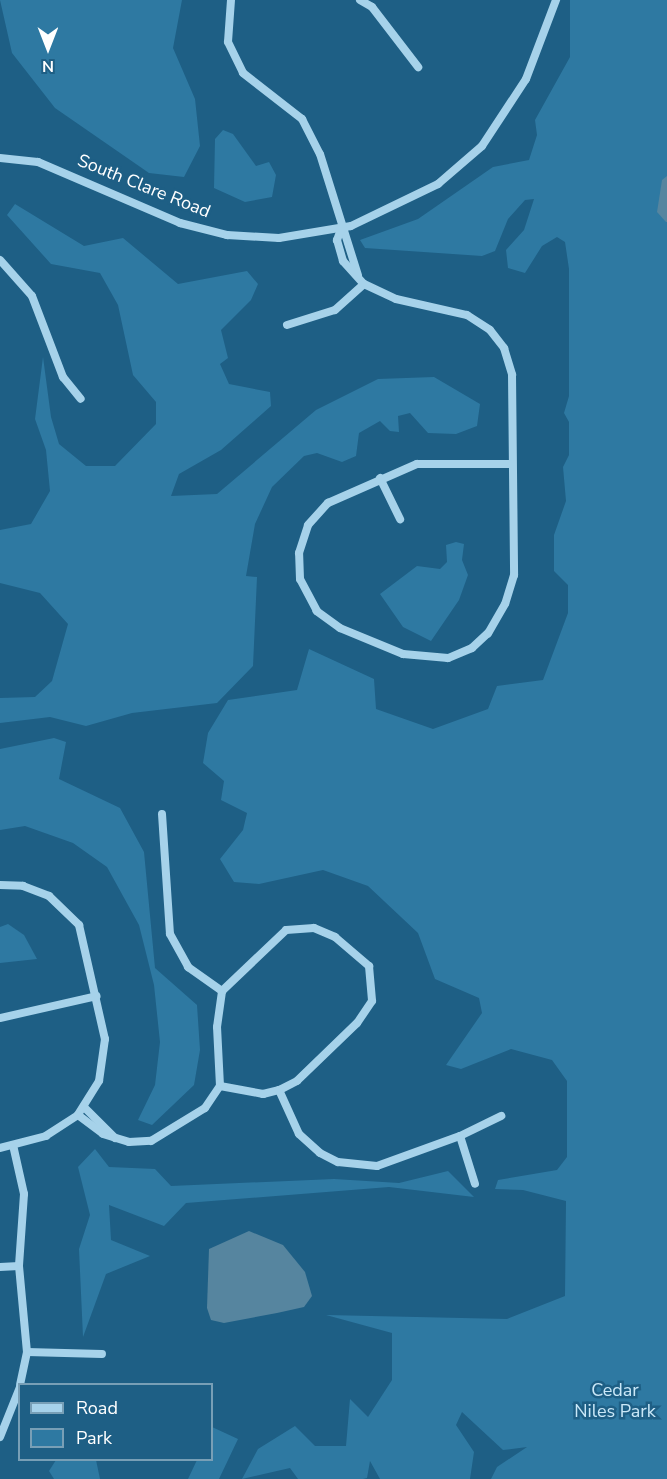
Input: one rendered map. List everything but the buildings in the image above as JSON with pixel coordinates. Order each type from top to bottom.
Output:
[{"type":"street","points":[[231,0],[228,42],[243,73],[302,119],[320,154],[340,229],[347,236],[358,275],[364,284],[396,299],[467,315],[497,338],[512,375],[509,464],[514,565],[509,595],[481,640],[460,654],[437,659],[403,654],[340,628],[316,611],[300,579],[302,539],[316,513],[342,495],[380,477],[417,464],[509,464]]},
{"type":"street","points":[[360,0],[372,7],[418,67]]},
{"type":"street","name":"South Clare Road","points":[[0,158],[38,162],[180,222],[227,235],[279,238],[340,229],[410,201],[459,169],[482,146],[526,79],[556,0]]},
{"type":"street","points":[[0,260],[32,296],[63,377],[81,399]]},
{"type":"street","points":[[287,325],[335,310],[364,284]]},
{"type":"street","points":[[380,477],[400,519]]},
{"type":"street","points":[[162,814],[170,934],[188,967],[222,991]]},
{"type":"street","points":[[0,885],[23,886],[49,896],[79,925],[97,996],[105,1054],[99,1081],[78,1115],[46,1136],[0,1148]]},
{"type":"street","points":[[78,1115],[115,1137],[151,1141],[168,1134],[205,1108],[220,1086],[218,1027],[222,991],[271,940],[299,927],[335,937],[369,966],[373,984],[368,1013],[297,1081],[279,1090],[263,1094],[220,1086]]},
{"type":"street","points":[[0,1018],[97,996]]},
{"type":"street","points":[[279,1090],[299,1134],[338,1162],[368,1166],[394,1163],[460,1136],[501,1116]]},
{"type":"street","points":[[84,1107],[115,1137]]},
{"type":"street","points":[[460,1136],[475,1184]]},
{"type":"street","points":[[13,1145],[24,1194],[19,1266],[27,1352],[21,1383]]},
{"type":"street","points":[[0,1267],[19,1266]]},
{"type":"street","points":[[27,1352],[102,1354]]},
{"type":"street","points":[[0,1437],[18,1391]]},
{"type":"green space","points":[[0,0],[182,0],[173,48],[195,99],[200,146],[184,177],[149,173],[55,108],[12,53]]},
{"type":"green space","name":"Cedar Niles Park","points":[[570,0],[667,0],[667,1479],[491,1479],[497,1467],[527,1447],[503,1450],[462,1412],[456,1425],[474,1452],[470,1479],[380,1479],[370,1461],[367,1478],[363,1479],[298,1479],[290,1468],[242,1479],[258,1449],[295,1426],[315,1446],[346,1446],[350,1399],[368,1417],[392,1380],[392,1333],[326,1315],[507,1319],[565,1296],[566,1201],[523,1190],[495,1189],[498,1180],[557,1170],[567,1157],[567,1081],[552,1060],[511,1049],[461,1069],[446,1065],[482,1013],[479,998],[435,979],[418,933],[368,886],[323,870],[259,884],[234,882],[220,859],[243,830],[247,813],[221,800],[224,781],[203,763],[208,733],[228,700],[297,690],[309,649],[374,679],[376,709],[433,729],[488,709],[497,686],[543,680],[568,613],[568,585],[554,571],[554,535],[566,501],[563,467],[569,455],[569,422],[564,413],[569,396],[569,269],[565,242],[557,237],[542,246],[525,273],[508,268],[506,250],[524,230],[534,199],[525,200],[508,219],[495,251],[482,256],[365,248],[360,240],[418,219],[493,167],[529,160],[537,135],[535,120],[570,57]]},
{"type":"green space","points":[[223,130],[233,134],[256,166],[269,162],[276,175],[272,197],[245,202],[214,188],[215,139]]},
{"type":"green space","points":[[15,204],[84,246],[123,238],[178,284],[247,271],[258,284],[251,300],[221,330],[228,358],[220,364],[229,384],[270,392],[271,406],[221,450],[179,474],[171,496],[217,494],[316,410],[378,379],[434,377],[480,404],[477,426],[456,434],[428,433],[410,413],[398,416],[399,432],[390,431],[380,421],[359,433],[356,456],[342,462],[317,453],[304,456],[272,487],[255,524],[246,576],[257,577],[253,666],[217,703],[132,713],[86,726],[50,717],[0,723],[0,698],[35,697],[52,681],[68,624],[40,593],[0,583],[0,530],[31,524],[50,491],[46,450],[35,419],[43,357],[51,417],[59,444],[86,466],[115,466],[156,424],[156,402],[133,375],[118,305],[100,273],[51,264],[7,215]]},
{"type":"green space","points":[[456,542],[464,544],[462,560],[468,575],[459,600],[431,641],[403,627],[380,594],[417,566],[440,569],[447,562],[446,545]]},
{"type":"green space","points":[[54,738],[66,742],[59,779],[120,808],[144,852],[155,968],[197,1005],[200,1050],[194,1085],[152,1125],[138,1120],[155,1085],[160,1042],[154,985],[139,925],[107,867],[73,843],[25,826],[0,830],[0,749]]},
{"type":"green space","points":[[8,924],[24,935],[37,959],[0,963],[0,927]]},
{"type":"green space","points":[[95,1149],[109,1167],[155,1169],[171,1186],[334,1179],[399,1183],[448,1171],[474,1197],[389,1187],[186,1203],[164,1226],[109,1205],[111,1240],[150,1256],[106,1274],[83,1337],[79,1249],[90,1215],[78,1167]]},
{"type":"green space","points":[[213,1427],[238,1439],[219,1479],[188,1479],[197,1461],[213,1461]]},
{"type":"green space","points":[[55,1461],[96,1461],[100,1479],[54,1479],[49,1471]]},
{"type":"shaded area","points":[[667,176],[666,222],[657,212],[662,180]]},
{"type":"shaded area","points":[[249,1231],[283,1245],[305,1272],[312,1296],[304,1307],[224,1323],[211,1320],[207,1308],[209,1249]]}]
